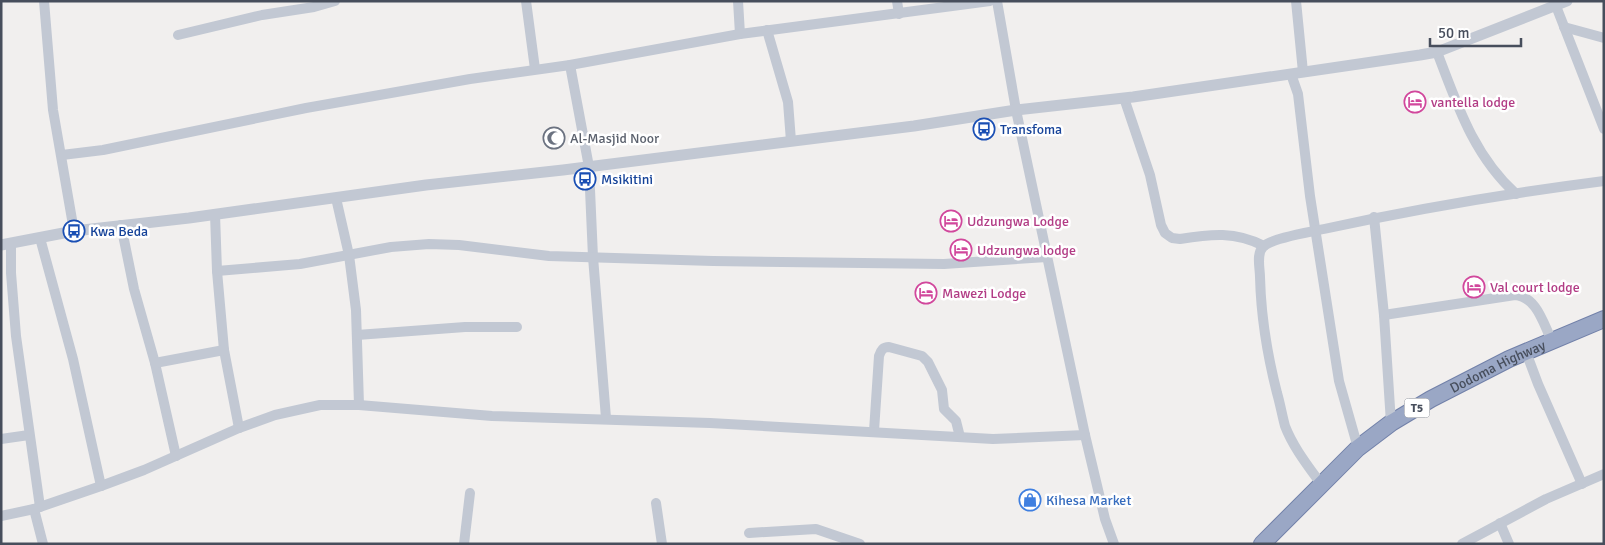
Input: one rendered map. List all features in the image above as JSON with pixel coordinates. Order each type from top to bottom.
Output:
[{"type":"highway","name":"Dodoma Highway","points":[[1262,544],[1358,448],[1391,423],[1431,399],[1526,352],[1604,318]]},
{"type":"street","points":[[44,1],[53,110],[74,232]]},
{"type":"street","points":[[178,35],[262,15],[336,1]]},
{"type":"street","points":[[526,1],[535,69]]},
{"type":"street","points":[[738,1],[740,34]]},
{"type":"street","points":[[897,1],[900,14]]},
{"type":"street","points":[[62,155],[103,150],[306,108],[535,69],[570,65],[740,34],[990,1]]},
{"type":"street","points":[[997,1],[1016,110],[1085,435],[1105,519],[1114,544]]},
{"type":"street","points":[[1296,1],[1303,72]]},
{"type":"street","points":[[43,544],[37,508],[6,244],[121,225],[426,185],[588,167],[914,126],[1016,110],[1124,98],[1437,52],[1567,1]]},
{"type":"street","points":[[1556,6],[1600,107],[1604,129]]},
{"type":"street","points":[[1564,27],[1604,38]]},
{"type":"street","points":[[767,30],[788,102],[791,141]]},
{"type":"street","points":[[1437,52],[1465,126],[1491,168],[1516,194]]},
{"type":"street","points":[[570,65],[588,167],[606,418]]},
{"type":"street","points":[[1291,74],[1298,94],[1309,189],[1339,381],[1358,448]]},
{"type":"street","points":[[1124,98],[1150,175],[1161,225],[1166,233],[1172,238],[1180,240],[1228,234],[1264,246]]},
{"type":"street","points":[[1321,484],[1293,442],[1286,426],[1275,386],[1260,304],[1259,255],[1264,246],[1276,240],[1374,217],[1604,181]]},
{"type":"street","points":[[336,198],[349,255],[356,310],[359,405]]},
{"type":"street","points":[[215,214],[217,271],[224,350],[239,428]]},
{"type":"street","points":[[1374,217],[1384,315],[1391,423]]},
{"type":"street","points":[[121,225],[134,289],[155,363],[176,456]]},
{"type":"street","points":[[40,238],[73,359],[101,486]]},
{"type":"street","points":[[217,271],[300,264],[391,247],[429,244],[459,245],[535,256],[713,261],[944,264],[1047,257]]},
{"type":"street","points":[[1384,315],[1514,295],[1522,296],[1536,307],[1552,341]]},
{"type":"street","points":[[357,335],[465,327],[517,327]]},
{"type":"street","points":[[874,431],[879,356],[882,350],[889,347],[922,356],[928,362],[942,390],[944,409],[956,421],[960,437]]},
{"type":"street","points":[[155,363],[224,350]]},
{"type":"street","points":[[1526,352],[1582,484]]},
{"type":"street","points":[[1,516],[37,508],[101,486],[239,428],[275,415],[320,406],[359,405],[492,416],[606,418],[960,437],[993,438],[1085,435]]},
{"type":"street","points":[[1,438],[29,435]]},
{"type":"street","points":[[1462,544],[1500,522],[1604,474]]},
{"type":"street","points":[[464,544],[470,494]]},
{"type":"street","points":[[656,503],[662,544]]},
{"type":"street","points":[[1500,522],[1509,544]]},
{"type":"street","points":[[749,533],[816,529],[860,544]]},
{"type":"place","name":"vantella lodge","points":[[1415,102]]},
{"type":"place","name":"Transfoma","points":[[984,129]]},
{"type":"place","name":"Al-Masjid Noor","points":[[554,138]]},
{"type":"place","name":"Msikitini","points":[[585,179]]},
{"type":"place","name":"Udzungwa Lodge","points":[[951,221]]},
{"type":"place","name":"Kwa Beda","points":[[74,231]]},
{"type":"place","name":"Udzungwa lodge","points":[[961,250]]},
{"type":"place","name":"Val court lodge","points":[[1474,287]]},
{"type":"place","name":"Mawezi Lodge","points":[[926,293]]},
{"type":"place","name":"Kihesa Market","points":[[1030,500]]}]
